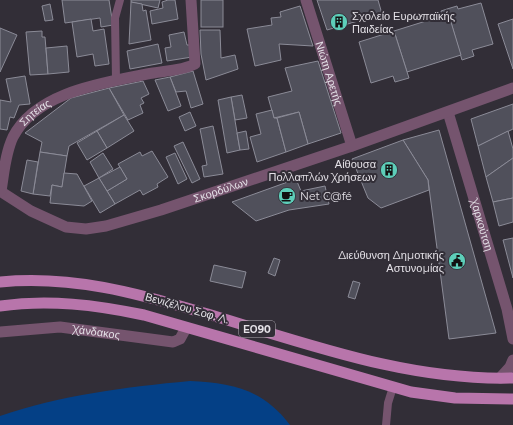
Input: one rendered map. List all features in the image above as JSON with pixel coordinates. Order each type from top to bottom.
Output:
[{"type":"main road","name":"Βενιζέλου Σοφ. Λ.","points":[[0,282],[54,280],[119,289],[385,366],[455,377],[513,378]]},
{"type":"main road","name":"Βενιζέλου Σοφ. Λ.","points":[[0,306],[44,302],[96,306],[144,315],[410,392],[455,398],[513,399]]},
{"type":"street","name":"Σητείας","points":[[1,191],[12,139],[24,123],[51,102],[66,93],[116,80],[195,64],[191,0]]},
{"type":"street","name":"Νιώτη Αρετής","points":[[306,0],[352,146]]},
{"type":"street","name":"Σκορδύλων","points":[[1,191],[31,211],[58,224],[72,228],[94,228],[128,221],[161,210],[352,146],[513,88]]},
{"type":"street","name":"Χαρκούτση","points":[[448,112],[507,309],[513,339]]},
{"type":"street","name":"Χάνδακος","points":[[0,332],[60,327],[173,342],[180,339],[186,328]]},
{"type":"street","points":[[500,378],[510,367],[513,360]]},
{"type":"lane","points":[[116,80],[115,18],[120,0]]},
{"type":"lane","points":[[386,425],[388,403],[393,388]]},
{"type":"water","points":[[190,381],[233,386],[246,390],[269,403],[290,425],[0,425],[0,416],[70,397],[118,389]]},
{"type":"building","points":[[62,0],[109,0],[113,25],[101,27],[100,18],[65,23]]},
{"type":"building","points":[[131,0],[160,0],[158,8],[131,2]]},
{"type":"building","points":[[175,0],[178,19],[152,24],[150,11],[163,8],[162,2]]},
{"type":"building","points":[[201,0],[223,0],[223,27],[201,27]]},
{"type":"building","name":"Σχολείο Ευρωπαϊκής Παιδείας","points":[[317,0],[378,0],[382,14],[327,30]]},
{"type":"building","points":[[131,2],[142,4],[143,11],[146,10],[151,40],[129,44]]},
{"type":"building","points":[[481,3],[493,44],[472,50],[474,56],[462,60],[447,9],[457,6],[458,9]]},
{"type":"building","points":[[50,4],[53,20],[45,21],[42,6]]},
{"type":"building","points":[[300,6],[313,46],[279,44],[281,60],[255,66],[247,29],[272,25],[271,18],[281,17],[280,12]]},
{"type":"building","points":[[447,9],[461,55],[407,72],[394,31],[442,16],[441,11]]},
{"type":"building","points":[[91,19],[93,31],[104,29],[109,64],[95,66],[93,54],[77,57],[72,22]]},
{"type":"building","points":[[513,19],[513,69],[498,24]]},
{"type":"building","points":[[0,28],[17,35],[0,72]]},
{"type":"building","points":[[200,30],[220,30],[221,58],[235,55],[238,69],[206,80],[201,54]]},
{"type":"building","points":[[42,31],[42,37],[45,37],[48,74],[30,75],[26,32]]},
{"type":"building","points":[[394,31],[409,78],[395,82],[393,76],[371,83],[359,42]]},
{"type":"building","points":[[184,32],[187,45],[190,45],[192,57],[167,61],[165,48],[171,47],[169,35]]},
{"type":"building","points":[[158,44],[162,63],[130,69],[127,51]]},
{"type":"building","points":[[67,46],[69,72],[48,74],[46,48]]},
{"type":"building","points":[[318,61],[341,133],[308,144],[299,112],[274,118],[268,97],[292,91],[285,68]]},
{"type":"building","points":[[193,71],[203,104],[191,108],[186,91],[176,92],[170,77]]},
{"type":"building","points":[[25,76],[30,104],[19,105],[14,118],[10,117],[7,130],[0,129],[0,100],[11,102],[6,79]]},
{"type":"building","points":[[170,77],[181,106],[168,111],[155,80]]},
{"type":"building","points":[[143,81],[149,94],[141,98],[144,103],[140,105],[143,113],[128,120],[109,88]]},
{"type":"building","points":[[109,88],[124,115],[69,146],[67,156],[40,152],[42,142],[25,133],[71,98]]},
{"type":"building","points":[[242,95],[247,118],[235,120],[231,97]]},
{"type":"building","points":[[231,97],[240,150],[227,153],[218,100]]},
{"type":"building","points":[[513,104],[513,129],[478,146],[471,119]]},
{"type":"building","points":[[272,110],[274,118],[277,118],[286,152],[257,162],[250,137],[261,134],[256,114]]},
{"type":"building","points":[[190,112],[196,126],[185,131],[179,117]]},
{"type":"building","points":[[299,112],[308,144],[286,152],[277,118]]},
{"type":"building","points":[[124,115],[134,131],[107,148],[97,131]]},
{"type":"building","points":[[213,126],[223,174],[204,177],[202,166],[207,165],[200,129]]},
{"type":"building","name":"Διεύθυνση Δημοτικής Αστυνομίας","points":[[439,130],[496,333],[449,339],[428,180],[403,140]]},
{"type":"building","points":[[97,131],[107,148],[87,160],[77,143]]},
{"type":"building","points":[[246,131],[249,149],[240,150],[237,133]]},
{"type":"building","points":[[508,131],[513,149],[513,158],[486,177],[478,146]]},
{"type":"building","name":"Αίθουσα Πολλαπλών Χρήσεων","points":[[403,140],[428,180],[429,190],[381,208],[368,198],[352,159]]},
{"type":"building","points":[[183,142],[200,179],[192,183],[174,146]]},
{"type":"building","points":[[152,151],[168,177],[157,184],[158,187],[143,195],[140,190],[115,204],[107,191],[127,179],[118,164],[140,152],[142,156]]},
{"type":"building","points":[[40,152],[67,156],[62,187],[52,185],[50,196],[33,194]]},
{"type":"building","points":[[103,153],[113,169],[99,178],[90,162]]},
{"type":"building","points":[[175,153],[187,179],[178,184],[166,157]]},
{"type":"building","points":[[513,158],[513,198],[493,202],[486,177]]},
{"type":"building","points":[[27,160],[38,162],[33,194],[21,191]]},
{"type":"building","points":[[120,167],[127,179],[107,191],[99,178]]},
{"type":"building","points":[[64,173],[77,174],[92,201],[84,206],[50,203],[52,185],[62,187]]},
{"type":"building","points":[[99,178],[115,204],[100,213],[84,186]]},
{"type":"building","name":"Net C@fé","points":[[296,179],[301,191],[325,186],[329,204],[289,210],[256,221],[232,202]]},
{"type":"building","points":[[513,198],[513,222],[499,226],[493,202]]},
{"type":"building","points":[[513,238],[513,278],[503,240]]},
{"type":"building","points":[[274,258],[280,260],[275,276],[268,273]]},
{"type":"building","points":[[214,265],[246,272],[242,288],[210,281]]},
{"type":"building","points":[[353,281],[360,283],[355,299],[348,297]]},
{"type":"place","name":"Σχολείο Ευρωπαϊκής Παιδείας","points":[[339,22]]},
{"type":"place","name":"Αίθουσα Πολλαπλών Χρήσεων","points":[[389,170]]},
{"type":"place","name":"Net C@fé","points":[[287,196]]},
{"type":"place","name":"Διεύθυνση Δημοτικής Αστυνομίας","points":[[457,261]]}]
